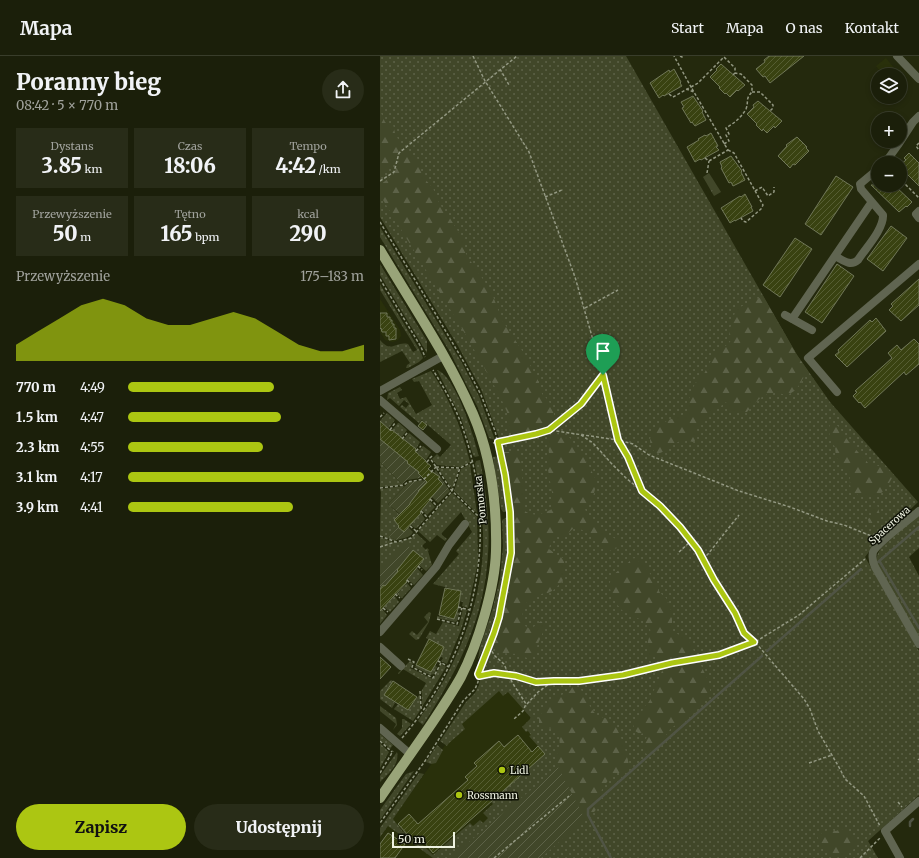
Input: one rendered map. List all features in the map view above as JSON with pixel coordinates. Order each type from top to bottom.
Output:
[{"type":"main road","name":"Pomorska","points":[[380,250],[459,384],[474,415],[484,445],[490,476],[494,510],[496,552],[491,588],[479,629],[462,676],[380,798]]},
{"type":"street","points":[[897,56],[919,79]]},
{"type":"street","points":[[890,156],[912,122],[919,116]]},
{"type":"street","points":[[835,256],[849,264],[853,264],[858,260],[877,233],[884,220],[883,216],[861,188],[860,184],[871,175]]},
{"type":"street","points":[[812,330],[789,317],[835,256],[872,203]]},
{"type":"street","points":[[919,211],[916,214],[919,218]]},
{"type":"street","points":[[836,392],[808,358],[919,264]]},
{"type":"street","points":[[380,391],[443,356]]},
{"type":"street","points":[[380,400],[437,449]]},
{"type":"street","name":"Spacerowa","points":[[873,553],[874,550],[884,541],[919,512]]},
{"type":"street","points":[[380,632],[436,568],[449,544],[465,524]]},
{"type":"street","points":[[873,553],[875,568],[919,644]]},
{"type":"street","points":[[380,647],[401,666]]},
{"type":"street","points":[[380,728],[410,754]]},
{"type":"street","points":[[900,858],[885,831],[919,801]]},
{"type":"path","points":[[473,56],[485,81],[529,152],[575,278],[603,375],[618,440],[628,457],[642,491]]},
{"type":"path","points":[[380,181],[394,172],[399,153],[517,56]]},
{"type":"path","points":[[674,56],[724,144],[728,150],[734,153],[763,204],[761,209],[746,222],[741,218]]},
{"type":"path","points":[[669,94],[673,97],[698,83],[724,57],[735,68],[735,73]]},
{"type":"path","points":[[500,70],[509,85]]},
{"type":"path","points":[[724,144],[729,141],[726,135],[729,134],[726,128],[735,123],[742,115],[746,109],[748,96],[752,92],[752,84],[741,74],[735,73]]},
{"type":"path","points":[[686,89],[694,92]]},
{"type":"path","points":[[752,92],[760,92],[773,105],[770,111]]},
{"type":"path","points":[[919,143],[916,146],[919,150]]},
{"type":"path","points":[[709,161],[728,150]]},
{"type":"path","points":[[705,158],[709,161]]},
{"type":"path","points":[[707,173],[709,161]]},
{"type":"path","points":[[907,186],[919,198]]},
{"type":"path","points":[[756,191],[762,187],[768,196],[774,192],[774,187]]},
{"type":"path","points":[[545,197],[562,190]]},
{"type":"path","points":[[380,222],[465,364],[481,395],[498,442],[505,475],[510,512],[511,553],[499,617],[478,674],[478,682],[475,689],[463,701],[380,823]]},
{"type":"path","points":[[380,279],[421,347],[426,358]]},
{"type":"path","points":[[584,308],[618,290]]},
{"type":"path","points":[[401,739],[424,710],[449,667],[470,610],[480,563],[480,515],[472,462],[464,433],[456,412],[433,369]]},
{"type":"path","points":[[484,445],[549,430],[581,404],[603,375]]},
{"type":"path","points":[[390,430],[398,420]]},
{"type":"path","points":[[402,439],[410,430]]},
{"type":"path","points":[[549,430],[618,440],[633,444],[650,455],[733,489],[826,521],[850,527],[884,541]]},
{"type":"path","points":[[581,435],[593,443],[611,464],[670,517],[691,541],[735,613],[744,633],[754,642],[804,699],[810,709],[818,731],[845,779],[864,796],[878,823],[885,831],[875,844],[860,858]]},
{"type":"path","points":[[416,451],[423,443]]},
{"type":"path","points":[[427,462],[430,458]]},
{"type":"path","points":[[436,467],[460,468],[472,462]]},
{"type":"path","points":[[436,467],[452,491],[477,515],[480,515]]},
{"type":"path","points":[[380,488],[404,485],[408,482],[426,479],[436,467]]},
{"type":"path","points":[[380,547],[410,538],[452,491],[460,468]]},
{"type":"path","points":[[430,499],[438,507]]},
{"type":"path","points":[[421,511],[428,518]]},
{"type":"path","points":[[702,559],[708,554],[739,515]]},
{"type":"path","points":[[410,526],[416,532]]},
{"type":"path","points":[[380,536],[394,542]]},
{"type":"path","points":[[679,552],[691,541]]},
{"type":"path","points":[[478,674],[483,676],[494,673],[536,682],[579,681],[623,675],[672,663],[719,655],[754,642],[799,615],[873,553]]},
{"type":"path","points":[[458,607],[470,610]]},
{"type":"path","points":[[437,619],[457,624],[462,608]]},
{"type":"path","points":[[489,646],[495,656],[504,664],[512,682],[526,704]]},
{"type":"path","points":[[408,659],[414,662],[412,667],[433,678],[441,663]]},
{"type":"path","points":[[438,661],[449,667]]},
{"type":"path","points":[[514,719],[523,711],[526,704],[538,692],[554,681]]},
{"type":"path","points":[[420,691],[422,708],[424,710]]},
{"type":"path","points":[[380,741],[392,752]]},
{"type":"path","points":[[380,773],[395,748]]},
{"type":"path","points":[[809,763],[832,755]]},
{"type":"path","points":[[494,858],[569,796]]},
{"type":"shaded area","points":[[886,58],[894,68],[878,68],[876,66]]},
{"type":"shaded area","points":[[380,299],[400,330],[401,336],[398,340],[393,342],[385,340],[380,332]]},
{"type":"shaded area","points":[[493,670],[510,689],[551,747],[558,767],[450,858],[380,858],[380,837],[437,756],[480,699]]},
{"type":"green space","points":[[380,56],[626,56],[797,355],[830,402],[918,502],[875,544],[865,557],[919,651],[919,795],[868,841],[878,858],[433,858],[388,826],[380,837],[380,828],[419,773],[424,774],[393,819],[403,832],[404,831],[408,836],[423,845],[433,855],[470,823],[473,826],[480,820],[483,823],[488,818],[483,813],[493,804],[491,802],[545,754],[529,736],[531,735],[528,731],[526,732],[522,727],[531,718],[508,692],[503,696],[499,691],[462,724],[465,729],[447,746],[440,741],[466,702],[475,693],[479,685],[481,673],[503,612],[512,561],[513,539],[511,507],[507,473],[499,438],[481,389],[458,346],[380,217]]},
{"type":"green space","points":[[380,111],[385,122],[389,126],[393,125],[401,145],[396,159],[391,167],[380,177]]},
{"type":"green space","points":[[406,151],[417,158],[423,177],[433,188],[440,205],[464,241],[464,250],[491,291],[502,320],[523,352],[537,378],[542,394],[549,401],[554,416],[551,425],[546,428],[534,429],[523,434],[510,433],[507,412],[500,396],[467,337],[380,195],[380,185],[394,174],[401,155]]},
{"type":"green space","points":[[709,173],[721,192],[714,196],[703,177]]},
{"type":"green space","points":[[380,227],[462,363],[479,396],[495,440],[489,438],[478,408],[450,352],[380,237]]},
{"type":"green space","points":[[380,264],[427,341],[427,353],[380,275]]},
{"type":"green space","points":[[380,284],[423,358],[408,368],[406,368],[407,365],[410,363],[402,351],[380,362],[380,340],[384,344],[391,347],[400,344],[408,344],[413,352],[417,350],[380,290]]},
{"type":"green space","points":[[763,296],[797,355],[808,371],[798,386],[794,391],[788,394],[773,393],[764,396],[747,412],[732,412],[728,408],[726,402],[700,423],[697,427],[697,439],[693,442],[680,441],[662,452],[655,452],[651,447],[650,441],[653,432],[660,425],[684,414],[689,409],[687,405],[695,383],[704,374],[716,353],[732,338],[729,332],[736,309]]},
{"type":"green space","points":[[437,370],[451,383],[457,395],[469,422],[479,456],[475,457],[473,455],[461,418]]},
{"type":"green space","points":[[431,371],[450,403],[463,438],[470,462],[460,467],[437,465],[432,459],[437,454],[440,457],[451,445],[422,420],[419,423],[400,407],[402,405],[406,408],[409,404],[404,400],[399,406],[390,398],[387,400],[388,393],[400,387],[402,390],[397,393],[400,399],[406,397],[416,414],[432,405],[419,381],[414,382],[412,379]]},
{"type":"green space","points":[[387,413],[395,420],[388,429],[380,421]]},
{"type":"green space","points":[[398,423],[407,430],[401,438],[392,430]]},
{"type":"green space","points":[[830,425],[838,426],[849,442],[868,463],[882,467],[889,473],[892,478],[883,492],[874,496],[861,496],[854,493],[850,484],[850,474],[836,457],[835,447],[830,439]]},
{"type":"green space","points":[[409,433],[420,442],[416,449],[404,439]]},
{"type":"green space","points":[[555,434],[565,435],[570,438],[575,448],[584,456],[597,482],[592,500],[587,504],[585,509],[587,514],[597,528],[619,541],[621,545],[620,547],[609,551],[593,536],[575,527],[564,536],[556,537],[552,540],[549,549],[553,552],[555,557],[560,556],[564,559],[564,579],[552,591],[535,596],[524,606],[523,620],[525,626],[531,629],[541,621],[546,625],[534,653],[527,658],[518,654],[501,653],[494,648],[496,635],[506,602],[513,550],[511,501],[502,452],[514,452],[518,454],[521,461],[525,511],[531,514],[542,513],[552,509],[553,498],[547,464],[549,454],[548,440]]},
{"type":"green space","points":[[380,439],[408,461],[408,463],[419,472],[418,473],[421,477],[407,480],[402,484],[380,462]]},
{"type":"green space","points":[[423,446],[431,452],[426,460],[417,452]]},
{"type":"green space","points":[[499,456],[507,512],[503,512],[501,509],[493,457]]},
{"type":"green space","points":[[480,460],[485,486],[489,540],[484,588],[473,629],[465,649],[456,669],[423,725],[418,721],[451,667],[465,635],[479,583],[482,566],[483,528],[475,464],[476,461]]},
{"type":"green space","points":[[380,462],[402,484],[402,485],[380,487]]},
{"type":"green space","points":[[470,464],[477,513],[454,491],[461,469]]},
{"type":"green space","points":[[438,468],[459,469],[452,489]]},
{"type":"green space","points":[[436,470],[450,491],[438,503],[432,497],[439,478],[434,473]]},
{"type":"green space","points":[[428,481],[419,490],[401,515],[388,504],[409,482]]},
{"type":"green space","points":[[405,486],[388,504],[399,514],[394,520],[399,526],[390,537],[397,540],[395,541],[380,535],[380,489]]},
{"type":"green space","points":[[452,493],[477,517],[478,562],[468,608],[462,606],[463,602],[459,601],[461,595],[457,590],[433,584],[459,554],[456,551],[472,532],[461,512],[441,534],[447,539],[445,541],[437,535],[430,542],[418,531]]},
{"type":"green space","points":[[430,501],[435,507],[427,515],[422,510]]},
{"type":"green space","points":[[873,504],[877,505],[880,515],[875,522],[869,524],[868,519],[871,517]]},
{"type":"green space","points":[[421,513],[425,519],[417,528],[415,528],[411,525]]},
{"type":"green space","points":[[919,514],[919,548],[909,557],[919,576],[919,637],[879,571],[877,559],[881,548]]},
{"type":"green space","points":[[507,517],[508,552],[501,597],[485,646],[478,659],[480,647],[492,611],[500,578],[503,546],[502,520]]},
{"type":"green space","points":[[398,527],[404,532],[408,527],[413,532],[408,537],[397,540],[389,537]]},
{"type":"green space","points":[[416,533],[426,542],[422,546],[426,550],[427,548],[429,550],[432,565],[426,571],[419,565],[424,559],[413,550],[397,570],[398,571],[380,589],[380,537],[395,543],[411,538]]},
{"type":"green space","points":[[405,543],[413,550],[397,570],[398,571],[385,586],[380,589],[380,569]]},
{"type":"green space","points":[[634,558],[643,564],[651,575],[660,593],[666,598],[672,615],[672,631],[685,638],[690,643],[707,678],[710,688],[710,694],[707,699],[693,714],[671,728],[662,741],[647,754],[643,752],[643,747],[647,736],[645,733],[640,734],[635,731],[633,724],[636,717],[642,713],[643,708],[649,702],[662,671],[661,663],[657,657],[649,656],[647,651],[650,633],[649,627],[641,620],[622,610],[611,591],[610,585],[614,575]]},
{"type":"green space","points":[[417,568],[423,575],[414,585],[408,579]]},
{"type":"green space","points":[[407,583],[411,588],[402,598],[397,594]]},
{"type":"green space","points":[[394,595],[399,602],[390,612],[384,607]]},
{"type":"green space","points":[[382,609],[387,615],[380,624],[380,611]]},
{"type":"green space","points":[[463,609],[467,610],[461,630],[447,664],[441,661],[443,658],[440,656],[444,647],[426,638],[430,631],[436,634],[443,622],[459,626]]},
{"type":"green space","points":[[457,611],[459,613],[457,621],[455,622],[437,618],[437,616],[454,619]]},
{"type":"green space","points":[[429,612],[431,613],[429,622],[419,639],[416,640],[409,634],[412,631],[417,635],[428,622],[424,617]]},
{"type":"green space","points":[[410,661],[413,663],[410,668],[433,679],[441,664],[446,667],[422,707],[421,692],[426,683],[403,669],[399,674],[398,673]]},
{"type":"green space","points":[[416,665],[431,672],[435,665],[437,667],[434,674],[430,675],[415,667]]},
{"type":"green space","points":[[391,680],[393,681],[386,691],[390,699],[395,703],[392,708],[380,699],[380,691]]},
{"type":"green space","points":[[573,686],[584,693],[595,714],[609,719],[614,724],[623,744],[629,765],[629,770],[624,773],[614,773],[603,787],[600,805],[594,812],[590,812],[585,819],[558,767],[555,757],[558,752],[560,742],[557,732],[549,728],[543,729],[539,723],[539,717],[551,700],[570,691]]},
{"type":"green space","points":[[420,694],[421,709],[413,721],[394,709],[398,704],[408,710]]},
{"type":"green space","points":[[380,706],[396,718],[397,725],[393,730],[396,724],[380,711]]},
{"type":"green space","points":[[402,719],[411,724],[400,736],[397,734],[402,728]]},
{"type":"green space","points":[[380,734],[393,745],[390,749],[380,740]]},
{"type":"green space","points":[[380,743],[389,752],[380,768]]},
{"type":"green space","points":[[437,745],[443,750],[436,763],[431,764],[426,762]]},
{"type":"green space","points":[[397,752],[397,761],[395,765],[380,782],[380,776]]},
{"type":"green space","points":[[558,767],[585,819],[541,858],[450,858]]},
{"type":"green space","points":[[414,771],[380,820],[380,810],[406,774]]},
{"type":"green space","points":[[841,829],[848,831],[854,837],[855,848],[843,856],[834,858],[825,851],[819,842],[818,835],[828,830],[836,831]]},
{"type":"building","points":[[769,56],[804,56],[770,83],[765,76],[763,77],[756,69],[765,62],[764,60]]},
{"type":"building","points":[[721,64],[745,85],[730,97],[719,88],[720,87],[710,77]]},
{"type":"building","points":[[674,69],[682,86],[659,98],[650,83],[669,70],[670,72]]},
{"type":"building","points":[[693,96],[703,111],[702,112],[706,120],[695,126],[692,122],[691,123],[682,108],[684,107],[681,102]]},
{"type":"building","points":[[758,101],[782,121],[767,133],[763,129],[762,131],[747,114],[754,107],[753,105]]},
{"type":"building","points":[[711,133],[718,146],[716,147],[719,150],[695,162],[687,147],[699,140],[698,139]]},
{"type":"building","points":[[797,137],[809,151],[790,168],[778,156],[787,146],[786,145]]},
{"type":"building","points":[[909,153],[919,163],[919,186],[907,174],[906,156]]},
{"type":"building","points":[[731,156],[742,171],[741,172],[745,180],[733,186],[731,182],[729,183],[721,168],[720,162]]},
{"type":"building","points":[[836,176],[853,187],[821,235],[805,224]]},
{"type":"building","points":[[878,192],[901,192],[912,202],[899,212]]},
{"type":"building","points":[[745,194],[753,211],[730,223],[721,208]]},
{"type":"building","points":[[891,226],[907,238],[883,271],[867,259]]},
{"type":"building","points":[[795,238],[812,249],[780,297],[763,285]]},
{"type":"building","points":[[837,264],[854,276],[822,323],[805,312]]},
{"type":"building","points":[[919,279],[919,305],[901,321],[889,310],[893,306],[891,304]]},
{"type":"building","points":[[380,313],[387,313],[387,317],[390,317],[390,320],[392,320],[394,328],[396,328],[396,339],[389,340],[389,336],[386,336],[386,332],[382,332],[381,328],[380,329]]},
{"type":"building","points":[[876,318],[886,331],[847,367],[835,355],[839,352],[838,350],[870,320],[872,322]]},
{"type":"building","points":[[914,339],[919,344],[919,364],[906,375],[904,372],[865,408],[853,396],[857,392],[855,391],[892,358],[888,353],[897,345],[901,350]]},
{"type":"building","points":[[380,421],[416,449],[415,451],[431,466],[428,469],[440,477],[438,479],[443,484],[429,500],[420,512],[421,513],[404,532],[398,527],[399,526],[394,520],[410,504],[418,491],[427,482],[418,473],[419,472],[380,439]]},
{"type":"building","points":[[422,421],[427,425],[423,430],[418,426]]},
{"type":"building","points":[[413,550],[424,559],[406,581],[407,582],[380,611],[380,589],[383,585],[385,586],[398,571],[397,570]]},
{"type":"building","points":[[445,588],[461,591],[458,609],[454,619],[439,615]]},
{"type":"building","points":[[429,639],[444,647],[431,672],[416,665]]},
{"type":"building","points":[[380,657],[391,667],[380,679]]},
{"type":"building","points":[[393,681],[417,697],[408,710],[384,695]]},
{"type":"building","points":[[518,735],[532,752],[538,746],[545,754],[433,853],[424,842],[421,844],[408,835],[398,824],[409,814],[418,824],[468,780],[465,777],[477,766],[474,763],[499,741],[504,747]]},
{"type":"building","points":[[388,833],[405,844],[395,858],[380,858],[380,844]]},
{"type":"waterway","points":[[878,562],[919,527]]},
{"type":"waterway","points":[[880,562],[919,628]]},
{"type":"waterway","points":[[767,651],[861,569]]},
{"type":"waterway","points":[[611,858],[588,815],[588,809],[762,656]]},
{"type":"waterway","points":[[910,826],[910,822],[913,819]]},
{"type":"place","name":"Lidl","points":[[502,770]]},
{"type":"place","name":"Rossmann","points":[[459,795]]},
{"type":"route","points":[[603,375],[618,440],[628,457],[642,491],[660,506],[680,527],[698,550],[714,580],[735,613],[744,633],[754,642],[719,655],[672,663],[623,675],[579,681],[536,682],[516,676],[494,673],[479,676],[478,674],[499,617],[511,553],[510,512],[505,475],[498,442],[516,439],[549,430],[581,404],[603,375]]}]
